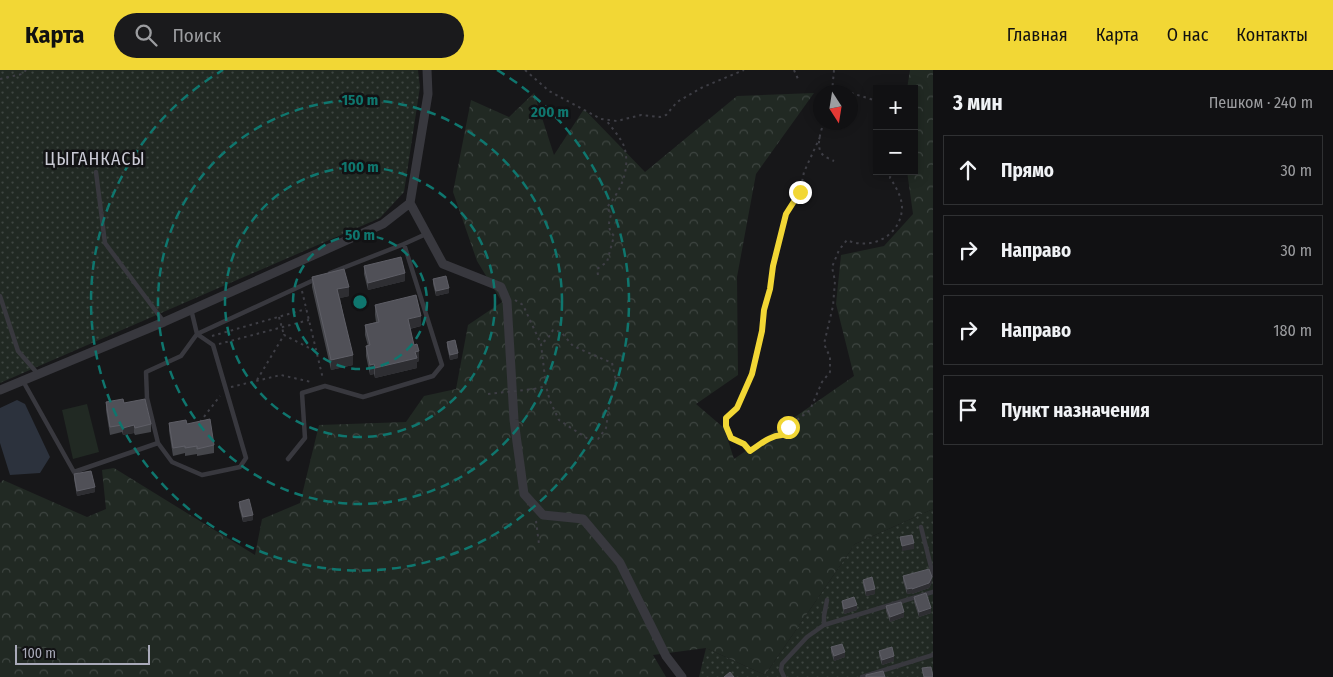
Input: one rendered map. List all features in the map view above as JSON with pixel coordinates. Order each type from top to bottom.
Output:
[{"type":"street","points":[[427,70],[428,94],[410,203],[443,264],[501,287],[507,301],[514,420],[524,494],[543,515],[583,519],[620,562],[666,656],[682,677]]},
{"type":"street","points":[[0,390],[164,322],[383,224],[410,203]]},
{"type":"lane","points":[[96,172],[105,244],[164,322]]},
{"type":"lane","points":[[326,275],[426,234]]},
{"type":"lane","points":[[288,458],[304,438],[302,393],[325,386],[363,397],[433,376],[442,365],[404,244]]},
{"type":"lane","points":[[191,309],[197,334],[213,345],[246,458],[240,467],[202,475],[172,462],[158,443],[147,398],[146,372],[181,356],[197,334],[318,278]]},
{"type":"lane","points":[[0,296],[18,351],[39,374]]},
{"type":"lane","points":[[23,381],[74,472],[158,443]]},
{"type":"lane","points":[[920,527],[933,575]]},
{"type":"lane","points":[[784,677],[781,670],[782,664],[807,637],[824,625],[933,592]]},
{"type":"lane","points":[[824,625],[827,600]]},
{"type":"lane","points":[[862,677],[933,654]]},
{"type":"path","points":[[0,79],[22,74],[26,70]]},
{"type":"path","points":[[525,70],[549,91],[606,120],[617,120],[640,115],[660,117],[666,115],[677,102],[703,87],[744,70]]},
{"type":"path","points":[[794,70],[798,79]]},
{"type":"path","points":[[833,85],[834,70]]},
{"type":"path","points":[[858,95],[873,100]]},
{"type":"path","points":[[598,275],[597,269],[607,262],[614,236],[609,231],[608,223],[611,215],[606,208],[615,198],[623,182],[627,162],[623,145],[606,120]]},
{"type":"path","points":[[822,130],[804,172],[800,192],[786,214],[773,266],[770,289],[764,310],[762,331],[752,374],[737,408],[726,418],[726,426],[731,438],[744,444],[750,451],[771,436],[782,435],[788,427],[810,410],[822,382],[830,372],[830,357],[824,344],[833,306],[835,281],[832,266],[839,250],[847,240],[856,244],[869,245],[884,240],[897,224],[902,208],[899,193],[890,178],[890,175]]},
{"type":"path","points":[[820,137],[820,149],[823,155],[834,161]]},
{"type":"path","points":[[199,423],[227,388],[281,375],[325,386],[300,285]]},
{"type":"path","points":[[501,287],[523,305],[541,344],[546,386],[550,401],[559,420],[588,439],[598,439],[606,428],[616,381],[612,363],[573,346],[561,332],[553,330],[541,344]]},
{"type":"path","points":[[306,309],[210,336],[213,345],[309,320]]},
{"type":"path","points":[[279,317],[284,334],[317,352]]},
{"type":"path","points":[[257,380],[284,334]]},
{"type":"path","points":[[488,394],[546,386]]},
{"type":"path","points":[[533,504],[539,544]]},
{"type":"green space","points":[[0,70],[418,70],[420,87],[404,192],[380,218],[0,383]]},
{"type":"green space","points":[[910,70],[933,70],[933,509],[855,544],[765,675],[706,648],[653,655],[666,677],[0,677],[0,483],[3,480],[87,517],[106,509],[102,470],[114,468],[255,555],[262,519],[300,503],[319,425],[406,422],[424,396],[456,389],[468,325],[502,302],[477,261],[453,192],[471,100],[509,117],[534,93],[554,155],[584,109],[645,172],[737,96],[813,93],[756,174],[737,277],[738,375],[696,404],[724,428],[734,459],[854,376],[836,304],[841,255],[884,246],[913,214],[908,175],[918,175],[918,85],[908,85]]},
{"type":"green space","points":[[87,404],[99,452],[73,459],[62,410]]},
{"type":"green space","points":[[933,509],[933,677],[699,677],[706,648],[765,675],[855,544]]},
{"type":"shaded area","points":[[17,400],[25,404],[50,457],[40,473],[10,475],[0,443],[0,408]]},
{"type":"building","points":[[401,257],[405,273],[368,283],[364,266]]},
{"type":"building","points":[[344,269],[349,287],[337,289],[353,355],[331,360],[312,277]]},
{"type":"building","points":[[446,276],[449,288],[436,291],[433,279]]},
{"type":"building","points":[[416,295],[421,316],[408,319],[414,345],[417,344],[419,351],[415,352],[417,358],[375,368],[374,364],[370,365],[366,346],[370,345],[365,325],[379,322],[375,305]]},
{"type":"building","points":[[455,340],[458,353],[450,355],[447,342]]},
{"type":"building","points":[[123,399],[124,403],[145,399],[151,424],[135,428],[134,425],[123,428],[122,425],[110,427],[106,402]]},
{"type":"building","points":[[210,419],[214,445],[197,449],[197,446],[173,448],[169,423],[186,420],[187,424]]},
{"type":"building","points":[[91,471],[95,487],[77,491],[74,474]]},
{"type":"building","points":[[249,499],[253,515],[243,517],[239,502]]},
{"type":"building","points":[[912,535],[914,543],[902,546],[900,537]]},
{"type":"building","points":[[929,569],[932,577],[929,583],[907,589],[903,576]]},
{"type":"building","points":[[872,577],[875,589],[866,591],[863,580]]},
{"type":"building","points":[[926,593],[931,608],[919,612],[914,597]]},
{"type":"building","points":[[854,597],[857,605],[844,609],[842,601]]},
{"type":"building","points":[[901,602],[904,612],[890,617],[886,606]]},
{"type":"building","points":[[842,644],[845,652],[834,656],[831,647]]},
{"type":"building","points":[[892,647],[894,656],[882,660],[879,651]]},
{"type":"building","points":[[931,667],[933,677],[924,677],[922,668]]},
{"type":"building","points":[[883,671],[885,677],[866,677],[866,675]]},
{"type":"building","points":[[730,672],[734,677],[724,677]]},
{"type":"district","name":"ЦЫГАНКАСЫ","points":[[95,159]]},
{"type":"route","points":[[788,427],[782,435],[771,436],[750,451],[744,444],[731,438],[726,426],[726,418],[737,408],[752,374],[762,331],[764,310],[770,289],[773,266],[786,214],[800,192]]}]
